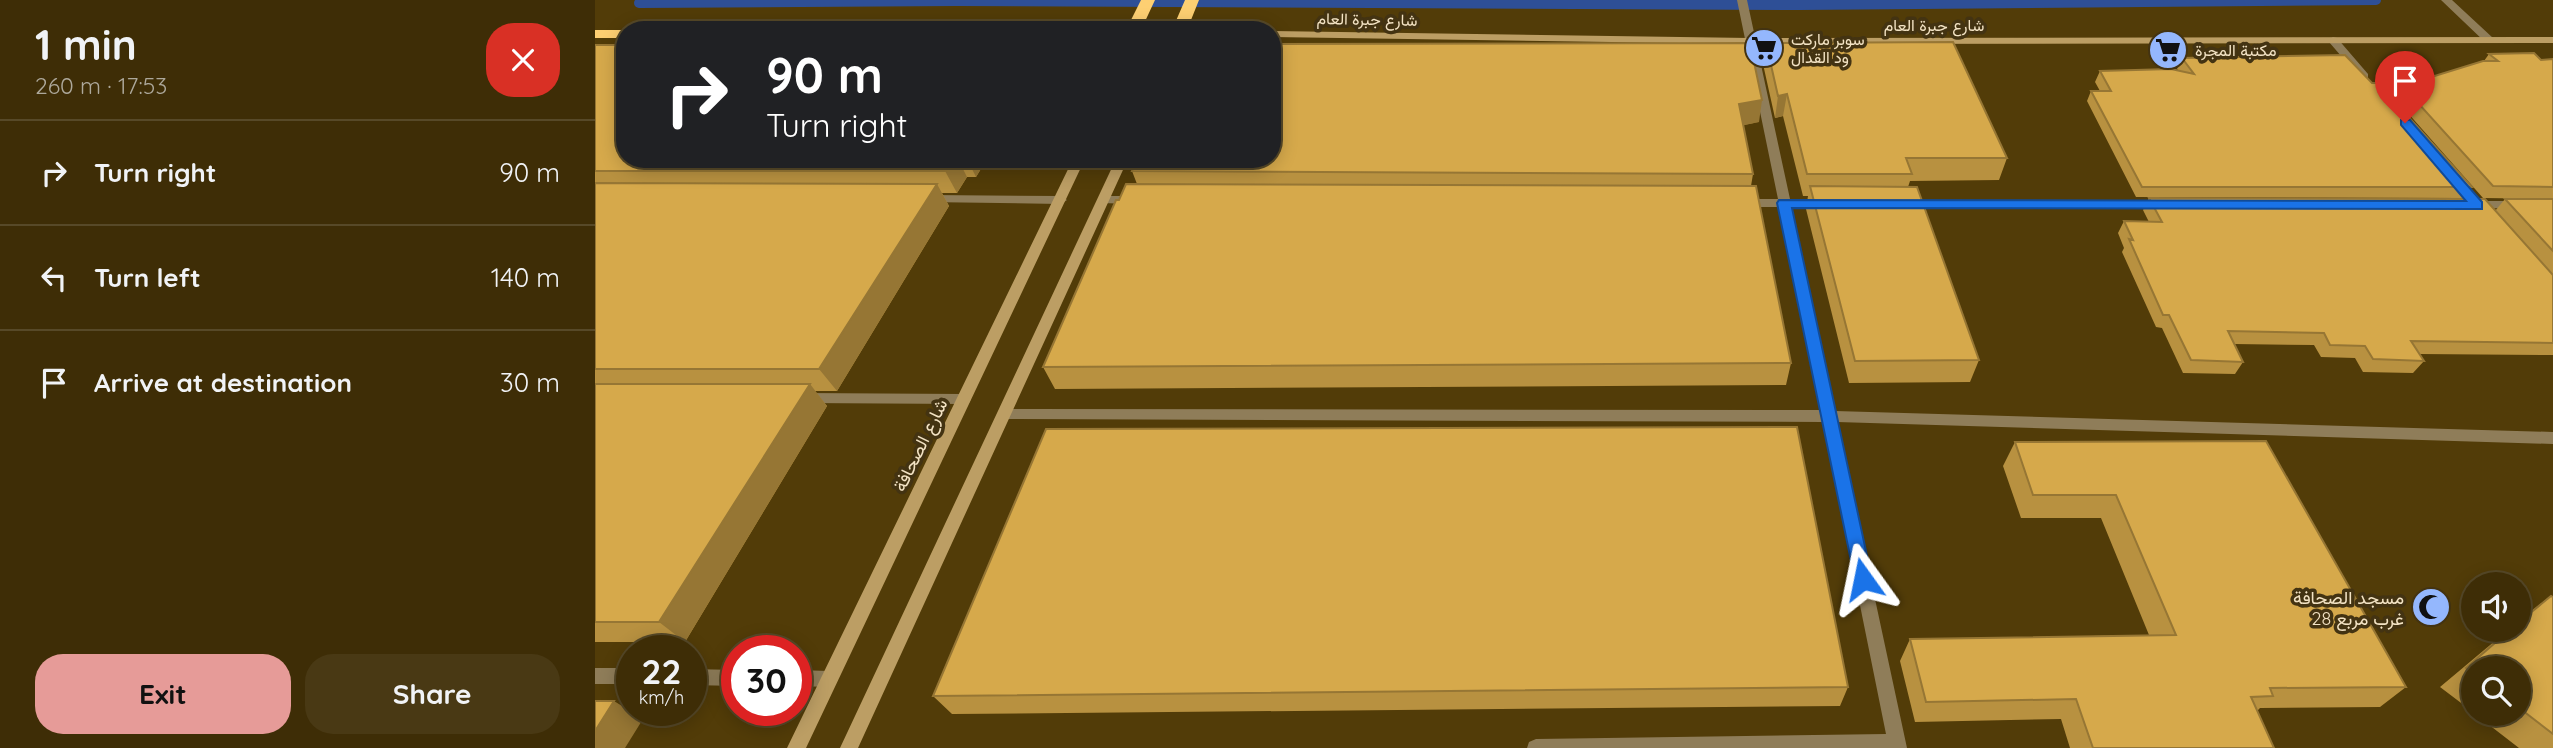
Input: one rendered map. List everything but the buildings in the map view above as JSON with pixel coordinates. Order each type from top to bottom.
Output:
[{"type":"highway","points":[[1138,21],[1148,0]]},
{"type":"highway","points":[[1183,21],[1192,0]]},
{"type":"highway","points":[[595,34],[616,34]]},
{"type":"main road","name":"شارع جبرة العام","points":[[1281,34],[1750,41],[2553,40]]},
{"type":"main road","name":"شارع الصحافة","points":[[796,748],[1075,168]]},
{"type":"main road","points":[[849,748],[1118,168]]},
{"type":"street","points":[[1536,748],[1898,745],[1742,0]]},
{"type":"street","points":[[2446,0],[2489,40]]},
{"type":"street","points":[[2333,40],[2369,81]]},
{"type":"street","points":[[910,199],[1061,200]]},
{"type":"street","points":[[1104,200],[1146,200]]},
{"type":"street","points":[[2466,200],[2478,205],[2553,205]]},
{"type":"street","points":[[1728,203],[1839,204]]},
{"type":"street","points":[[1895,204],[2172,205]]},
{"type":"street","points":[[2478,205],[2487,216]]},
{"type":"street","points":[[786,398],[964,399]]},
{"type":"street","points":[[1005,415],[1829,416],[2553,438]]},
{"type":"street","points":[[595,676],[616,676]]},
{"type":"street","points":[[812,678],[829,679]]},
{"type":"waterway","points":[[639,3],[957,1],[1800,5],[2376,0]]},
{"type":"place","name":"سوبر ماركت ود القدال","points":[[1764,48]]},
{"type":"place","name":"مكتبة المجرة","points":[[2168,50]]},
{"type":"place","name":"مسجد الصحافة غرب مربع 28","points":[[2431,607]]},
{"type":"route","points":[[1863,579],[1784,203],[2478,205],[2405,123]]}]
